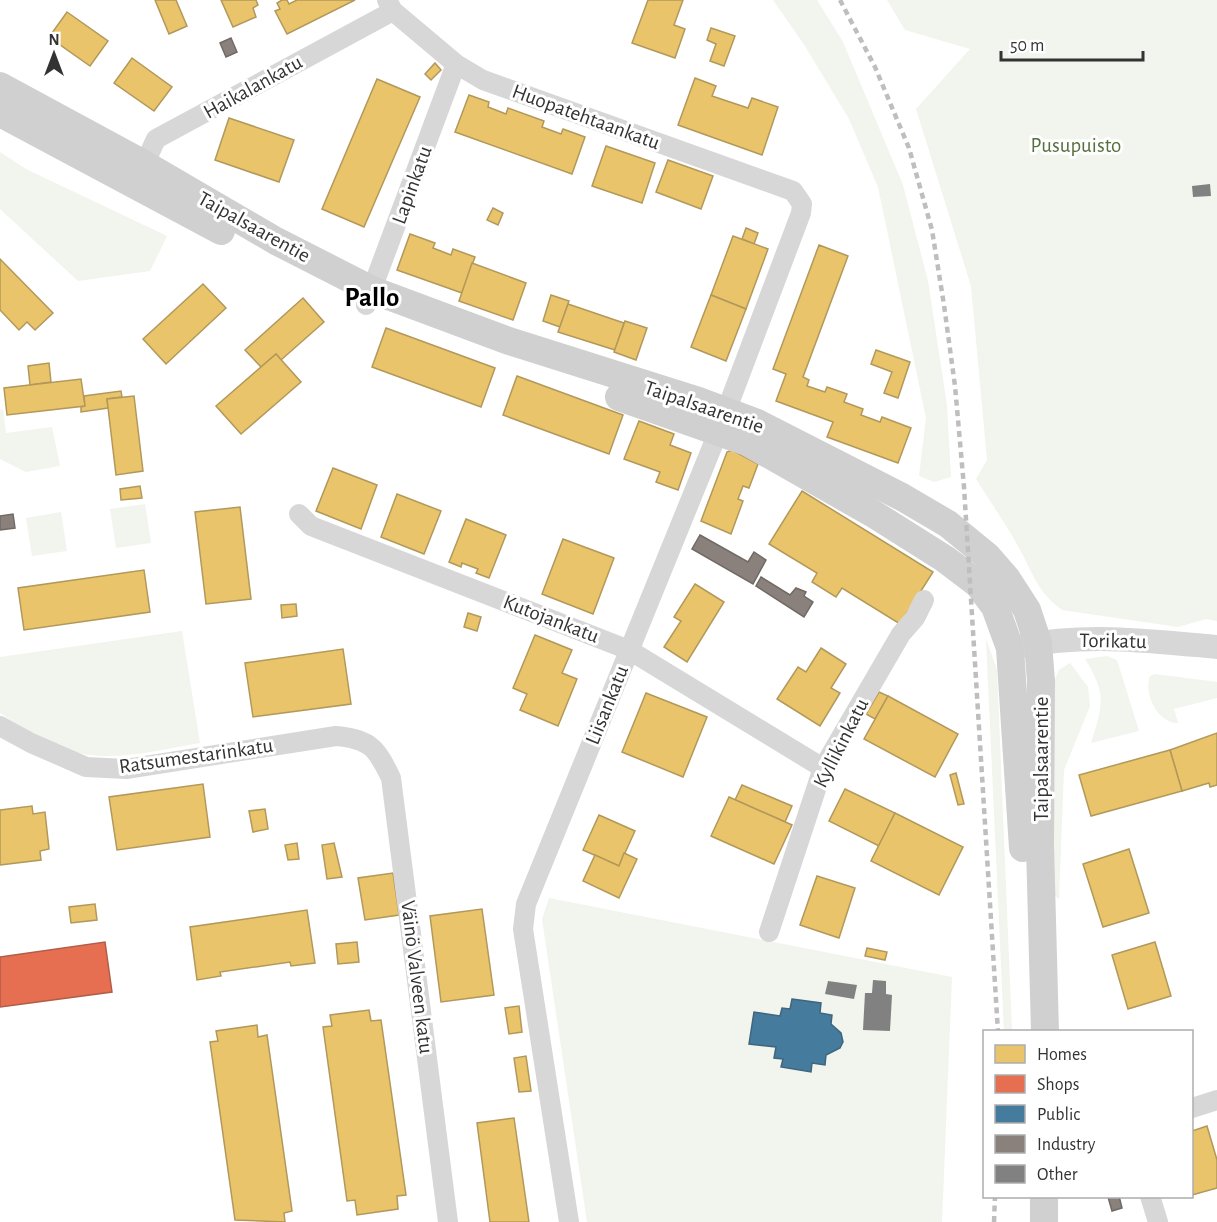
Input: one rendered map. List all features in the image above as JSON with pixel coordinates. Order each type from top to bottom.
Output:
[{"type":"main road","name":"Taipalsaarentie","points":[[0,86],[140,174]]},
{"type":"main road","name":"Taipalsaarentie","points":[[0,113],[140,174],[276,241],[369,297],[506,340],[722,421],[945,559],[978,584],[995,607],[1010,648],[1023,848],[1026,1030]]},
{"type":"main road","name":"Taipalsaarentie","points":[[722,421],[755,422],[948,524],[987,556],[1007,579],[1027,610],[1038,643],[1041,681],[1041,846],[1045,1030]]},
{"type":"main road","points":[[1026,1198],[1026,1222]]},
{"type":"main road","points":[[1044,1198],[1044,1222]]},
{"type":"street","name":"Huopatehtaankatu","points":[[390,6],[456,64],[483,80],[793,191],[802,204]]},
{"type":"street","name":"Haikalankatu","points":[[140,174],[156,139],[390,6]]},
{"type":"street","name":"Lapinkatu","points":[[369,297],[456,64]]},
{"type":"street","name":"Liisankatu","points":[[569,1222],[523,929],[526,904],[722,421],[801,213],[802,204]]},
{"type":"street","name":"Kutojankatu","points":[[299,514],[311,526],[629,650],[822,768]]},
{"type":"street","name":"Kyllikinkatu","points":[[769,932],[822,768],[901,634],[915,618],[924,600]]},
{"type":"street","name":"Torikatu","points":[[1010,648],[1038,643],[1124,638],[1217,647]]},
{"type":"street","name":"Ratsumestarinkatu","points":[[0,726],[31,743],[86,767],[126,769],[336,736],[354,737],[365,742]]},
{"type":"street","name":"Väinö Valveen katu","points":[[365,742],[378,751],[391,778],[448,1222]]},
{"type":"street","points":[[1193,1107],[1217,1100]]},
{"type":"street","points":[[1150,1198],[1158,1222]]},
{"type":"green space","points":[[773,0],[817,0],[843,42],[903,185],[928,281],[947,405],[951,477],[934,482],[919,476],[926,418],[878,187],[849,119],[805,46]]},
{"type":"green space","name":"Pusupuisto","points":[[887,0],[1217,0],[1217,621],[1206,619],[1178,627],[1062,610],[1047,596],[1036,581],[1013,537],[976,479],[987,460],[971,286],[916,109],[970,49],[905,30]]},
{"type":"green space","points":[[0,152],[26,169],[167,236],[150,271],[78,281],[0,209]]},
{"type":"green space","points":[[3,409],[6,433],[52,427],[60,466],[26,472],[0,459],[0,410]]},
{"type":"green space","points":[[145,504],[151,543],[116,548],[110,509]]},
{"type":"green space","points":[[61,512],[67,551],[32,556],[26,518]]},
{"type":"green space","points":[[182,631],[200,743],[139,754],[108,756],[79,753],[28,731],[0,713],[0,657]]},
{"type":"green space","points":[[986,639],[997,670],[1012,1030],[1004,1030]]},
{"type":"green space","points":[[1107,656],[1117,660],[1139,731],[1091,743],[1101,700],[1097,682],[1085,659]]},
{"type":"green space","points":[[1070,663],[1088,687],[1090,706],[1064,770],[1059,899],[1046,888],[1050,691],[1059,670]]},
{"type":"green space","points":[[1155,674],[1217,682],[1217,698],[1174,709],[1178,723],[1171,722],[1159,713],[1151,699],[1148,683],[1150,676]]},
{"type":"green space","points":[[549,898],[952,977],[942,1222],[587,1222],[542,919]]},
{"type":"building: Homes","points":[[155,0],[176,0],[187,26],[169,34]]},
{"type":"building: Homes","points":[[221,0],[256,0],[258,5],[253,8],[256,17],[233,27]]},
{"type":"building: Homes","points":[[287,0],[289,4],[297,0],[355,0],[287,34],[275,11],[280,9],[277,3]]},
{"type":"building: Homes","points":[[648,0],[683,0],[674,25],[685,29],[675,58],[632,43]]},
{"type":"building: Homes","points":[[67,12],[108,41],[90,66],[49,37]]},
{"type":"building: Homes","points":[[711,28],[735,36],[724,66],[710,61],[716,44],[707,40]]},
{"type":"building: Homes","points":[[132,58],[172,87],[154,111],[114,83]]},
{"type":"building: Homes","points":[[435,63],[441,70],[431,80],[425,74]]},
{"type":"building: Homes","points":[[695,78],[716,86],[712,96],[748,108],[752,98],[778,107],[762,155],[678,125]]},
{"type":"building: Homes","points":[[377,79],[420,97],[364,227],[322,209]]},
{"type":"building: Homes","points":[[469,95],[489,102],[488,107],[506,114],[508,108],[544,121],[542,127],[561,134],[563,129],[585,137],[572,174],[455,132]]},
{"type":"building: Homes","points":[[229,118],[294,140],[279,182],[215,160]]},
{"type":"building: Homes","points":[[606,146],[655,163],[642,203],[592,186]]},
{"type":"building: Homes","points":[[668,160],[713,176],[701,209],[656,192]]},
{"type":"building: Homes","points":[[493,208],[503,213],[498,225],[487,220]]},
{"type":"building: Homes","points":[[746,228],[758,233],[754,244],[742,239]]},
{"type":"building: Homes","points":[[410,234],[435,243],[433,248],[451,255],[453,249],[475,257],[462,293],[397,270]]},
{"type":"building: Homes","points":[[733,236],[768,249],[746,309],[711,295]]},
{"type":"building: Homes","points":[[819,245],[848,256],[803,377],[809,380],[807,386],[825,392],[827,387],[847,394],[844,402],[863,409],[861,415],[880,422],[882,417],[911,428],[898,463],[827,437],[833,422],[776,401],[786,374],[773,369]]},
{"type":"building: Homes","points":[[0,259],[53,313],[35,330],[27,322],[19,330],[0,310]]},
{"type":"building: Homes","points":[[472,263],[526,283],[513,320],[459,301]]},
{"type":"building: Homes","points":[[203,284],[226,308],[166,364],[143,339]]},
{"type":"building: Homes","points":[[551,295],[569,301],[560,327],[543,321]]},
{"type":"building: Homes","points":[[711,295],[746,309],[726,361],[691,347]]},
{"type":"building: Homes","points":[[303,298],[324,322],[281,360],[276,354],[261,367],[245,350]]},
{"type":"building: Homes","points":[[568,304],[624,323],[615,350],[558,332]]},
{"type":"building: Homes","points":[[625,321],[647,328],[636,360],[614,352]]},
{"type":"building: Homes","points":[[386,328],[495,368],[481,407],[372,367]]},
{"type":"building: Homes","points":[[876,350],[910,362],[898,398],[884,393],[892,372],[871,364]]},
{"type":"building: Homes","points":[[276,354],[301,382],[241,434],[216,406]]},
{"type":"building: Homes","points":[[49,363],[51,382],[30,385],[28,366]]},
{"type":"building: Homes","points":[[517,376],[623,415],[609,454],[503,415]]},
{"type":"building: Homes","points":[[81,379],[85,406],[7,415],[4,388]]},
{"type":"building: Homes","points":[[121,391],[122,397],[107,399],[108,408],[81,412],[81,407],[85,406],[84,396]]},
{"type":"building: Homes","points":[[134,396],[143,471],[116,475],[107,399]]},
{"type":"building: Homes","points":[[639,421],[674,434],[670,445],[691,453],[678,490],[656,482],[660,472],[624,459]]},
{"type":"building: Homes","points":[[732,450],[758,464],[749,488],[743,486],[738,499],[743,501],[731,534],[701,521],[727,452]]},
{"type":"building: Homes","points":[[333,468],[377,485],[361,529],[316,511]]},
{"type":"building: Homes","points":[[140,486],[142,498],[121,500],[120,489]]},
{"type":"building: Homes","points":[[802,491],[933,572],[900,624],[842,588],[836,597],[812,582],[817,573],[769,544]]},
{"type":"building: Homes","points":[[397,494],[441,511],[424,554],[381,537]]},
{"type":"building: Homes","points":[[240,507],[251,599],[206,604],[195,512]]},
{"type":"building: Homes","points":[[466,519],[506,535],[489,578],[476,573],[478,569],[462,563],[461,567],[449,562]]},
{"type":"building: Homes","points":[[563,539],[614,558],[593,614],[542,594]]},
{"type":"building: Homes","points":[[144,570],[150,612],[24,630],[18,588]]},
{"type":"building: Homes","points":[[695,584],[724,602],[687,662],[664,647],[681,621],[674,617]]},
{"type":"building: Homes","points":[[296,604],[297,616],[282,618],[281,605]]},
{"type":"building: Homes","points":[[468,613],[481,617],[477,631],[464,627]]},
{"type":"building: Homes","points":[[535,635],[572,650],[562,673],[577,679],[558,726],[520,710],[527,694],[513,688]]},
{"type":"building: Homes","points":[[821,648],[846,664],[831,688],[840,693],[820,726],[777,699],[798,667],[806,672]]},
{"type":"building: Homes","points":[[343,649],[351,704],[253,717],[245,663]]},
{"type":"building: Homes","points":[[879,692],[888,696],[875,719],[866,714]]},
{"type":"building: Homes","points":[[646,693],[707,717],[683,777],[622,752]]},
{"type":"building: Homes","points":[[888,696],[958,734],[935,777],[864,739]]},
{"type":"building: Homes","points":[[1217,733],[1217,785],[1210,787],[1209,783],[1182,791],[1170,750]]},
{"type":"building: Homes","points":[[1170,750],[1182,791],[1091,816],[1079,775]]},
{"type":"building: Homes","points":[[956,773],[964,804],[958,805],[950,775]]},
{"type":"building: Homes","points":[[203,784],[210,837],[117,850],[109,797]]},
{"type":"building: Homes","points":[[742,785],[792,806],[785,822],[735,800]]},
{"type":"building: Homes","points":[[845,789],[895,813],[879,846],[829,821]]},
{"type":"building: Homes","points":[[729,797],[792,825],[774,864],[711,836]]},
{"type":"building: Homes","points":[[32,806],[33,814],[45,812],[49,849],[40,851],[41,860],[0,865],[0,810]]},
{"type":"building: Homes","points":[[265,809],[268,829],[253,832],[249,811]]},
{"type":"building: Homes","points":[[895,813],[963,847],[939,895],[871,861]]},
{"type":"building: Homes","points":[[599,815],[635,831],[619,866],[583,850]]},
{"type":"building: Homes","points":[[297,843],[299,859],[288,860],[285,845]]},
{"type":"building: Homes","points":[[334,843],[342,877],[327,879],[322,845]]},
{"type":"building: Homes","points":[[1129,849],[1149,913],[1103,927],[1083,864]]},
{"type":"building: Homes","points":[[624,853],[637,859],[619,898],[583,881],[595,855],[619,866]]},
{"type":"building: Homes","points":[[393,873],[399,915],[365,920],[358,878]]},
{"type":"building: Homes","points":[[817,876],[855,888],[839,938],[800,925]]},
{"type":"building: Homes","points":[[95,904],[97,920],[71,923],[69,907]]},
{"type":"building: Homes","points":[[482,909],[494,995],[441,1002],[430,916]]},
{"type":"building: Homes","points":[[307,910],[315,963],[291,966],[290,962],[220,972],[221,976],[197,980],[190,927]]},
{"type":"building: Homes","points":[[357,942],[359,962],[338,964],[336,944]]},
{"type":"building: Homes","points":[[1155,942],[1171,996],[1128,1009],[1112,955]]},
{"type":"building: Homes","points":[[867,948],[887,952],[885,960],[865,956]]},
{"type":"building: Homes","points":[[519,1006],[522,1032],[509,1034],[505,1008]]},
{"type":"building: Homes","points":[[369,1010],[371,1021],[381,1020],[406,1195],[397,1196],[398,1209],[357,1215],[355,1200],[347,1201],[323,1027],[332,1026],[330,1015]]},
{"type":"building: Homes","points":[[257,1025],[258,1037],[267,1035],[292,1211],[284,1213],[285,1222],[235,1220],[210,1042],[218,1041],[216,1031]]},
{"type":"building: Homes","points":[[526,1056],[531,1091],[519,1092],[514,1058]]},
{"type":"building: Homes","points":[[514,1118],[529,1222],[490,1222],[477,1123]]},
{"type":"building: Homes","points":[[1207,1126],[1217,1160],[1217,1188],[1193,1195],[1193,1131]]},
{"type":"building: Shops","points":[[105,942],[112,992],[0,1007],[0,957]]},
{"type":"building: Public","points":[[792,999],[821,1003],[820,1013],[832,1015],[831,1024],[841,1033],[843,1042],[840,1048],[826,1055],[825,1065],[812,1063],[811,1072],[781,1067],[783,1059],[774,1058],[776,1047],[749,1044],[754,1012],[780,1016],[782,1008],[790,1009]]},
{"type":"building: Industry","points":[[231,38],[237,52],[226,57],[220,43]]},
{"type":"building: Industry","points":[[13,514],[15,528],[0,530],[0,516]]},
{"type":"building: Industry","points":[[700,535],[748,562],[754,552],[766,560],[753,584],[692,549]]},
{"type":"building: Industry","points":[[761,577],[790,595],[796,588],[806,592],[804,596],[813,602],[804,617],[756,586]]},
{"type":"building: Industry","points":[[1108,1198],[1120,1198],[1122,1208],[1112,1211]]},
{"type":"building: Other","points":[[1210,184],[1211,196],[1193,197],[1192,186]]},
{"type":"building: Other","points":[[873,980],[886,981],[886,994],[892,995],[890,1031],[863,1030],[865,993],[872,993]]},
{"type":"building: Other","points":[[828,981],[857,985],[854,999],[825,994]]},
{"type":"railway","points":[[840,0],[875,67],[909,148],[932,230],[944,305],[955,386],[964,487],[998,1030]]},
{"type":"railway","points":[[994,1222],[995,1198]]},
{"type":"district","name":"Pallo","points":[[372,297]]}]
